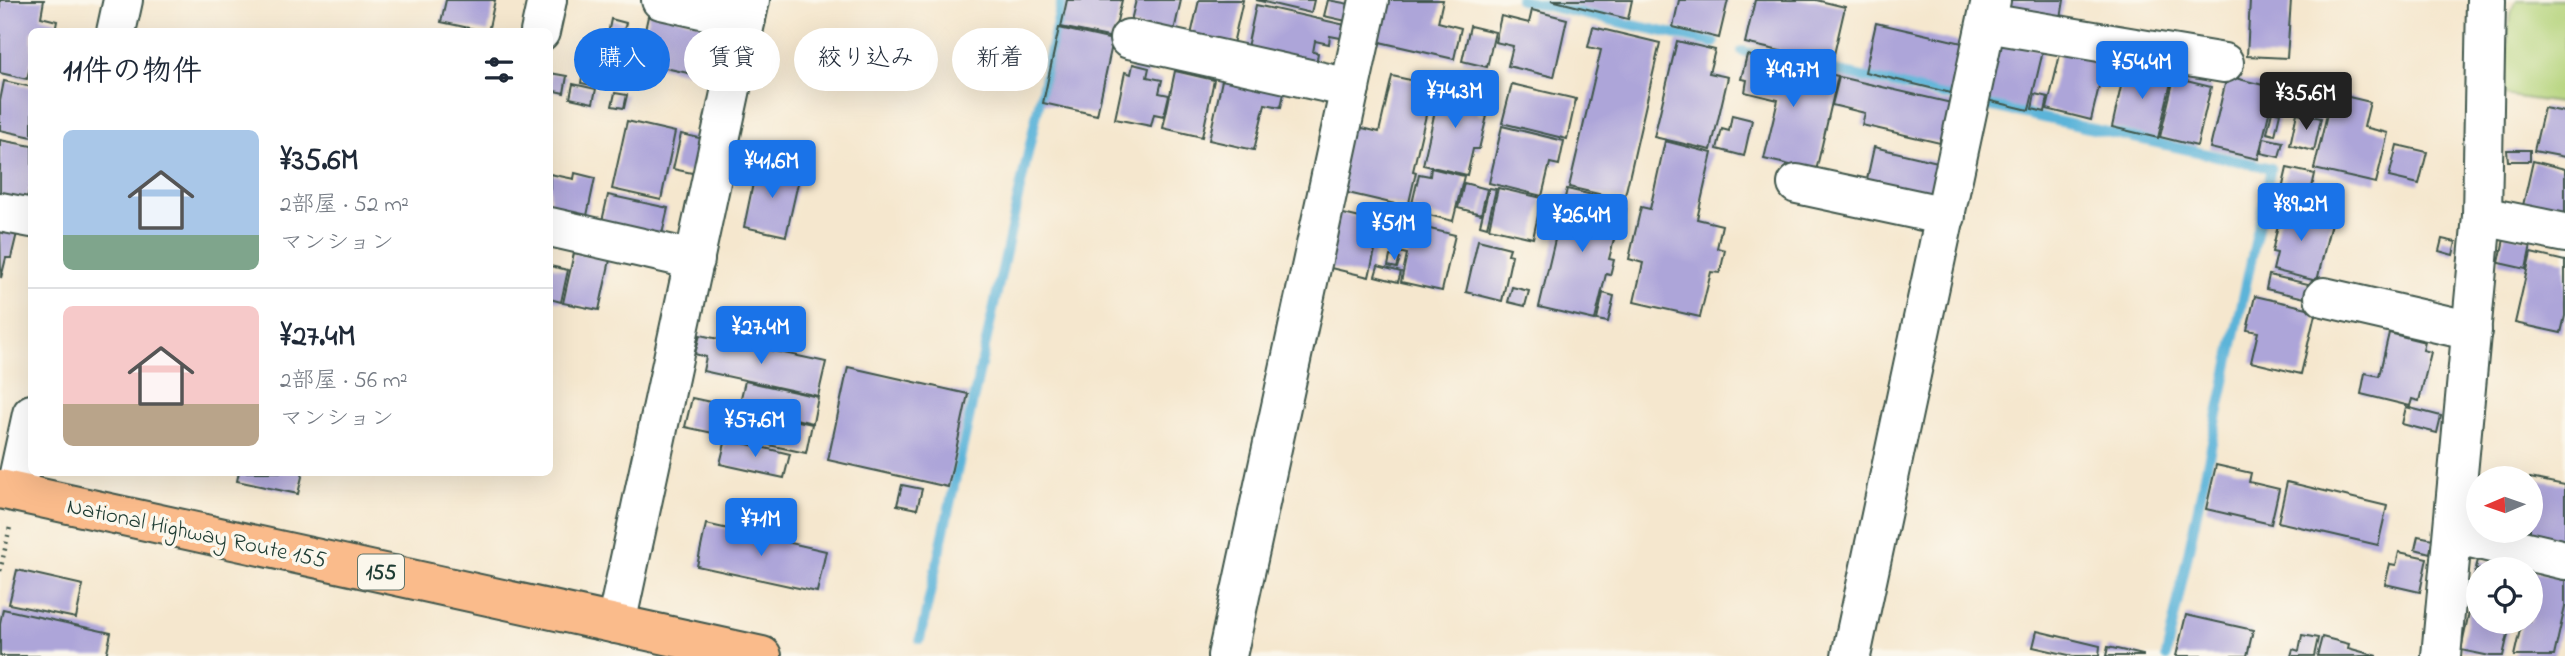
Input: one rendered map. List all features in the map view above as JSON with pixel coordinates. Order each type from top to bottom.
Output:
[{"type":"highway","name":"National Highway Route 155","points":[[7,491],[762,656]]},
{"type":"street","points":[[117,28],[123,0]]},
{"type":"street","points":[[541,28],[547,0]]},
{"type":"street","points":[[617,624],[748,9],[661,0]]},
{"type":"street","points":[[1227,656],[1369,0]]},
{"type":"street","points":[[2441,656],[2482,216],[2486,0]]},
{"type":"street","points":[[1851,656],[1989,12],[2224,63]]},
{"type":"street","points":[[1129,38],[1350,88]]},
{"type":"street","points":[[1797,184],[1946,216]]},
{"type":"street","points":[[0,212],[28,217]]},
{"type":"street","points":[[2482,216],[2565,233]]},
{"type":"street","points":[[553,228],[695,260]]},
{"type":"street","points":[[2324,297],[2472,331]]},
{"type":"street","points":[[7,491],[28,426]]},
{"type":"street","points":[[2453,534],[2565,560]]},
{"type":"green space","points":[[2517,0],[2565,0],[2565,104],[2503,95],[2510,13]]},
{"type":"building","points":[[0,0],[44,0],[41,17],[57,21],[56,28],[28,28],[27,79],[0,73]]},
{"type":"building","points":[[446,0],[495,0],[489,28],[469,28],[441,22]]},
{"type":"building","points":[[1067,0],[1122,0],[1113,38],[1061,27]]},
{"type":"building","points":[[1136,0],[1181,0],[1173,35],[1130,25]]},
{"type":"building","points":[[1199,0],[1243,0],[1233,44],[1191,35]]},
{"type":"building","points":[[1256,0],[1314,0],[1311,13]]},
{"type":"building","points":[[1328,0],[1355,5],[1351,22],[1324,16]]},
{"type":"building","points":[[1389,0],[1443,0],[1438,22],[1461,28],[1454,59],[1371,40],[1383,23]]},
{"type":"building","points":[[1551,0],[1632,0],[1628,19]]},
{"type":"building","points":[[1679,0],[1728,0],[1719,38],[1673,27]]},
{"type":"building","points":[[1755,0],[1816,0],[1845,7],[1832,63],[1745,43]]},
{"type":"building","points":[[2000,0],[2064,0],[2060,24],[1998,14]]},
{"type":"building","points":[[2250,0],[2291,0],[2287,58],[2247,56]]},
{"type":"building","points":[[1256,5],[1354,27],[1351,40],[1330,36],[1329,44],[1315,41],[1313,52],[1318,53],[1316,65],[1245,57]]},
{"type":"building","points":[[1532,10],[1567,19],[1554,77],[1508,66],[1513,46],[1495,42],[1501,16],[1529,23]]},
{"type":"building","points":[[649,12],[709,25],[708,28],[684,28],[684,72],[670,69],[670,28],[645,28]]},
{"type":"building","points":[[611,19],[626,23],[624,28],[609,28]]},
{"type":"building","points":[[1876,23],[1971,45],[1959,95],[1865,72]]},
{"type":"building","points":[[1470,26],[1495,32],[1487,67],[1462,61]]},
{"type":"building","points":[[1593,27],[1660,43],[1624,200],[1569,187],[1601,50],[1588,47]]},
{"type":"building","points":[[1059,28],[1113,40],[1097,115],[1043,103],[1046,91],[1048,91]]},
{"type":"building","points":[[1993,39],[2043,51],[2029,110],[1978,98]]},
{"type":"building","points":[[1677,41],[1715,50],[1709,73],[1728,77],[1711,150],[1654,137]]},
{"type":"building","points":[[2062,46],[2106,57],[2091,120],[2047,109]]},
{"type":"building","points":[[1747,55],[1838,76],[1816,171],[1764,159],[1778,100],[1745,92],[1747,80],[1741,79]]},
{"type":"building","points":[[2108,58],[2120,61],[2116,79],[2104,76]]},
{"type":"building","points":[[1133,64],[1149,68],[1147,77],[1162,80],[1159,93],[1169,95],[1164,116],[1154,114],[1151,126],[1115,119],[1125,72],[1131,74]]},
{"type":"building","points":[[2126,64],[2173,74],[2158,138],[2112,127]]},
{"type":"building","points":[[1175,71],[1214,80],[1202,137],[1163,128]]},
{"type":"building","points":[[1224,71],[1286,84],[1281,107],[1265,104],[1254,150],[1209,140]]},
{"type":"building","points":[[553,74],[567,76],[564,93],[553,91]]},
{"type":"building","points":[[1392,76],[1433,85],[1413,171],[1416,172],[1408,207],[1335,190],[1350,125],[1379,132]]},
{"type":"building","points":[[2227,76],[2275,88],[2258,159],[2210,148]]},
{"type":"building","points":[[1839,77],[1960,105],[1951,142],[1940,140],[1940,143],[1862,125],[1865,113],[1832,105]]},
{"type":"building","points":[[2174,78],[2211,87],[2197,146],[2160,137]]},
{"type":"building","points":[[4,81],[28,86],[28,136],[0,130],[0,101]]},
{"type":"building","points":[[573,84],[574,91],[596,91],[593,103],[570,98]]},
{"type":"building","points":[[1441,84],[1482,94],[1477,114],[1487,116],[1479,149],[1473,149],[1467,175],[1423,165]]},
{"type":"building","points":[[1512,84],[1576,99],[1567,139],[1502,123]]},
{"type":"building","points":[[615,93],[627,95],[624,108],[612,106]]},
{"type":"building","points":[[2332,93],[2370,102],[2364,127],[2388,133],[2376,183],[2314,169]]},
{"type":"building","points":[[2035,94],[2048,97],[2045,112],[2032,109]]},
{"type":"building","points":[[2544,108],[2565,112],[2565,157],[2534,151]]},
{"type":"building","points":[[2272,111],[2280,113],[2275,135],[2267,133]]},
{"type":"building","points":[[2297,113],[2321,118],[2314,151],[2290,145]]},
{"type":"building","points":[[1732,115],[1752,120],[1744,156],[1717,149],[1722,129],[1729,131]]},
{"type":"building","points":[[627,121],[675,132],[661,200],[612,189]]},
{"type":"building","points":[[1502,126],[1564,141],[1559,165],[1550,163],[1542,196],[1489,183]]},
{"type":"building","points":[[681,134],[704,139],[697,174],[673,169]]},
{"type":"building","points":[[2264,138],[2283,142],[2279,157],[2261,153]]},
{"type":"building","points":[[0,140],[28,145],[26,202],[0,196]]},
{"type":"building","points":[[1665,141],[1712,153],[1697,219],[1722,225],[1717,248],[1725,250],[1720,273],[1711,272],[1700,317],[1634,302],[1643,263],[1629,259],[1641,207],[1650,209]]},
{"type":"building","points":[[2397,145],[2427,152],[2419,184],[2389,177]]},
{"type":"building","points":[[1874,147],[1946,164],[1938,201],[1866,184]]},
{"type":"building","points":[[2507,150],[2530,150],[2530,161],[2508,161]]},
{"type":"building","points":[[2533,161],[2565,169],[2565,220],[2522,210]]},
{"type":"building","points":[[757,164],[800,174],[786,236],[744,227]]},
{"type":"building","points":[[1431,168],[1464,176],[1453,221],[1411,208],[1419,174],[1430,176]]},
{"type":"building","points":[[2287,168],[2315,174],[2309,201],[2281,194]]},
{"type":"building","points":[[575,173],[595,178],[585,225],[553,218],[553,175],[574,179]]},
{"type":"building","points":[[1464,183],[1487,189],[1481,214],[1458,208]]},
{"type":"building","points":[[1489,188],[1496,189],[1487,227],[1480,225]]},
{"type":"building","points":[[1498,188],[1542,198],[1533,238],[1489,228]]},
{"type":"building","points":[[1567,189],[1622,202],[1621,208],[1626,209],[1623,225],[1618,224],[1609,259],[1614,260],[1610,275],[1606,274],[1595,320],[1539,307]]},
{"type":"building","points":[[608,195],[668,208],[660,243],[600,230]]},
{"type":"building","points":[[2282,207],[2332,219],[2317,281],[2273,270],[2277,253],[2272,252]]},
{"type":"building","points":[[1335,212],[1381,223],[1369,277],[1322,266]]},
{"type":"building","points":[[1405,223],[1455,235],[1442,291],[1401,282],[1407,254],[1398,252]]},
{"type":"building","points":[[0,230],[17,233],[11,258],[6,258],[1,278]]},
{"type":"building","points":[[2505,234],[2532,240],[2526,269],[2499,263]]},
{"type":"building","points":[[2442,239],[2456,242],[2453,255],[2439,251]]},
{"type":"building","points":[[1478,240],[1510,248],[1508,254],[1512,255],[1502,301],[1466,292]]},
{"type":"building","points":[[574,253],[610,260],[599,310],[563,303]]},
{"type":"building","points":[[2531,253],[2565,261],[2565,316],[2561,333],[2515,323]]},
{"type":"building","points":[[1390,256],[1400,258],[1397,268],[1388,266]]},
{"type":"building","points":[[1378,266],[1401,272],[1398,282],[1375,276]]},
{"type":"building","points":[[553,267],[568,270],[561,302],[553,300]]},
{"type":"building","points":[[2269,275],[2321,287],[2318,301],[2266,289]]},
{"type":"building","points":[[1512,287],[1529,291],[1525,306],[1508,302]]},
{"type":"building","points":[[1603,293],[1614,296],[1608,322],[1597,320]]},
{"type":"building","points":[[2255,296],[2316,310],[2301,374],[2251,362],[2258,332],[2247,330]]},
{"type":"building","points":[[2389,333],[2425,342],[2423,350],[2431,352],[2419,401],[2412,399],[2410,406],[2361,394],[2365,373],[2379,376]]},
{"type":"building","points":[[700,335],[826,362],[818,396],[703,371],[706,357],[695,354]]},
{"type":"building","points":[[848,367],[968,394],[948,487],[828,460]]},
{"type":"building","points":[[745,381],[818,397],[813,423],[739,406]]},
{"type":"building","points":[[692,398],[812,424],[806,453],[685,427]]},
{"type":"building","points":[[2406,407],[2441,416],[2437,433],[2402,424]]},
{"type":"building","points":[[726,439],[790,454],[784,478],[720,464]]},
{"type":"building","points":[[2216,465],[2251,473],[2249,482],[2279,489],[2271,524],[2206,509]]},
{"type":"building","points":[[238,476],[302,476],[298,494],[237,481]]},
{"type":"building","points":[[2543,481],[2565,485],[2565,540],[2543,535]]},
{"type":"building","points":[[2287,482],[2387,506],[2378,545],[2278,522]]},
{"type":"building","points":[[902,485],[922,489],[917,509],[897,505]]},
{"type":"building","points":[[706,524],[826,551],[817,592],[697,566]]},
{"type":"building","points":[[2418,536],[2433,539],[2430,553],[2415,549]]},
{"type":"building","points":[[2399,552],[2427,558],[2420,592],[2385,584],[2390,564],[2396,565]]},
{"type":"building","points":[[17,570],[83,585],[76,618],[9,604]]},
{"type":"building","points":[[2543,574],[2565,579],[2565,607],[2554,656],[2514,656],[2519,634],[2543,634]]},
{"type":"building","points":[[3,609],[111,633],[106,656],[0,656],[0,623]]},
{"type":"building","points":[[2186,615],[2253,630],[2247,656],[2176,656]]},
{"type":"building","points":[[2466,626],[2466,634],[2508,634],[2503,656],[2461,650]]},
{"type":"building","points":[[2037,631],[2100,646],[2099,656],[2073,656],[2033,647]]},
{"type":"building","points":[[2302,635],[2318,638],[2314,656],[2291,656],[2293,649],[2299,651]]},
{"type":"building","points":[[2322,637],[2349,644],[2348,648],[2377,656],[2317,656]]},
{"type":"building","points":[[2108,647],[2143,655],[2143,656],[2106,656]]},
{"type":"waterway","points":[[920,639],[1062,0]]},
{"type":"waterway","points":[[1520,0],[1714,43]]},
{"type":"waterway","points":[[1742,51],[1960,98]]},
{"type":"waterway","points":[[1984,105],[2271,168],[2166,656]]}]
